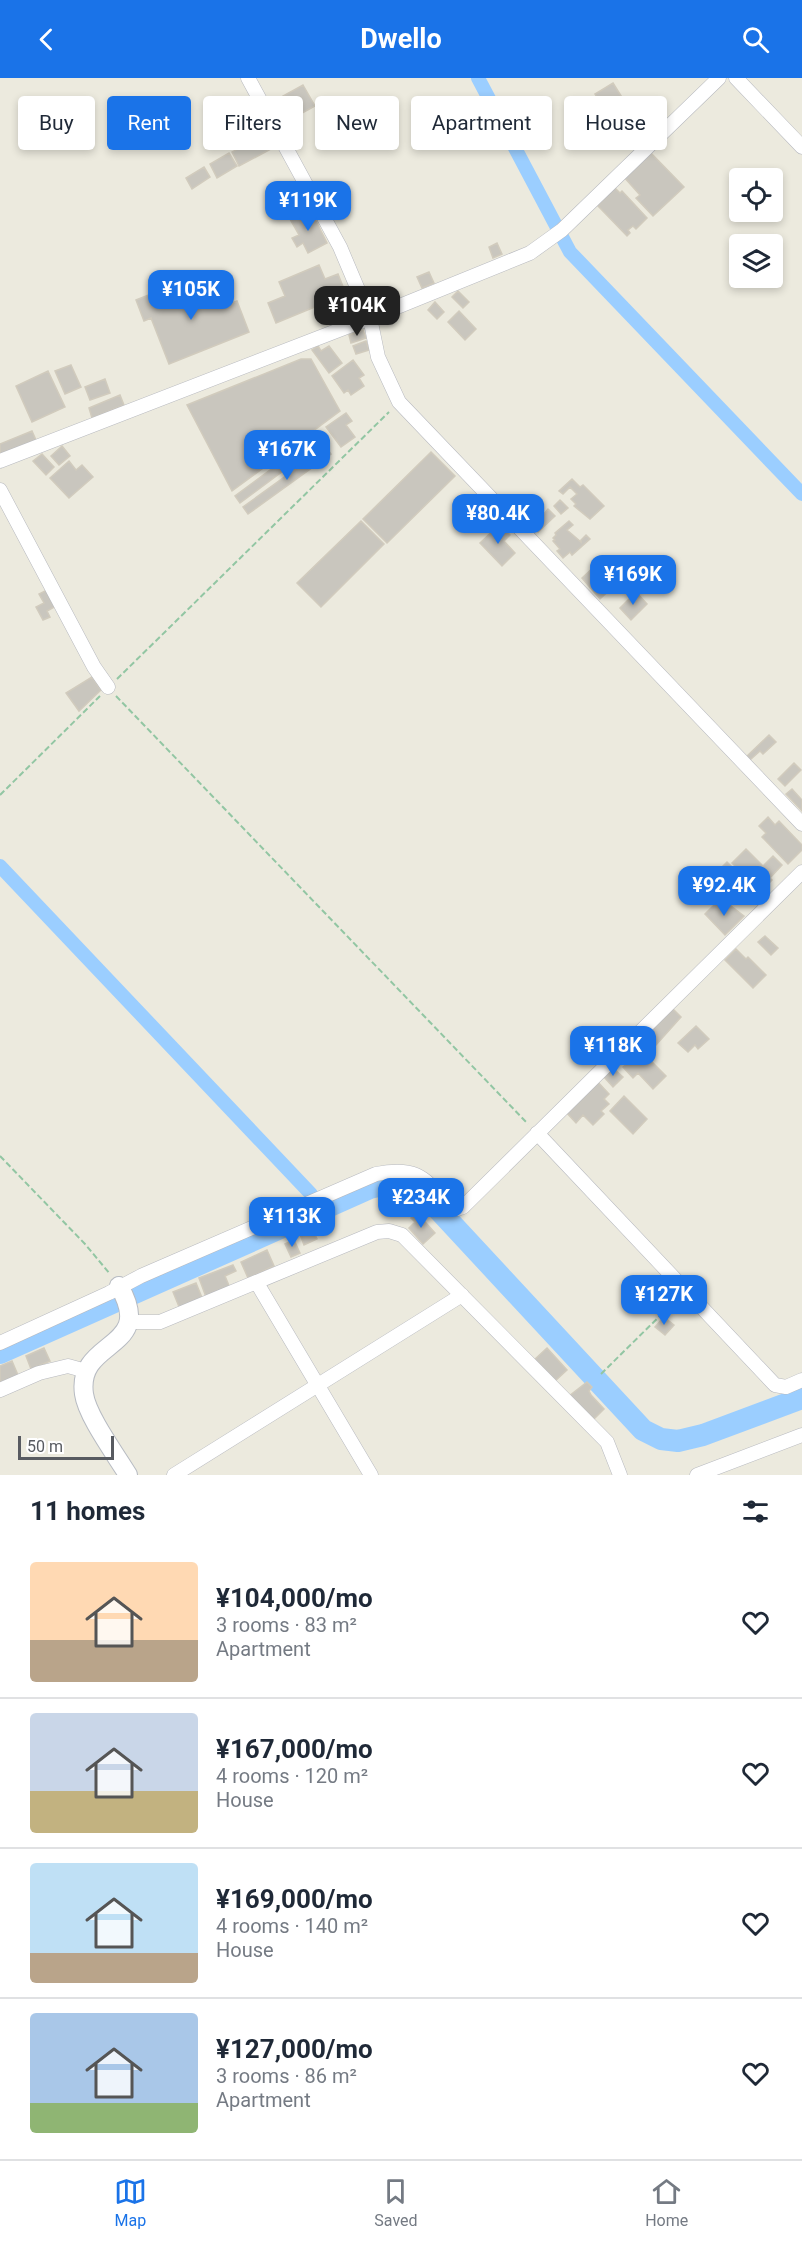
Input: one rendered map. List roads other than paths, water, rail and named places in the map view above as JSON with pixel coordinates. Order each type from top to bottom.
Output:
[{"type":"street","points":[[248,78],[340,247],[370,318],[378,357],[399,402],[802,824]]},
{"type":"street","points":[[736,78],[802,147]]},
{"type":"street","points":[[0,461],[370,318],[530,253],[557,235],[715,79]]},
{"type":"street","points":[[0,490],[94,667],[108,687]]},
{"type":"street","points":[[128,1475],[89,1409],[84,1394],[86,1371],[94,1358],[113,1344],[125,1301],[376,1174],[392,1171],[417,1174],[451,1207],[457,1209],[463,1207],[802,872]]},
{"type":"street","points":[[537,1133],[775,1385],[786,1387],[802,1380]]},
{"type":"street","points":[[0,1343],[109,1293],[159,1322],[377,1232],[388,1231],[402,1235],[607,1442],[621,1475]]},
{"type":"street","points":[[257,1283],[371,1475]]},
{"type":"street","points":[[174,1475],[462,1295]]},
{"type":"street","points":[[0,1390],[39,1373],[68,1366],[86,1371]]},
{"type":"street","points":[[697,1475],[802,1435]]},
{"type":"waterway","points":[[478,78],[570,252],[802,494]]},
{"type":"waterway","points":[[0,866],[311,1194]]},
{"type":"waterway","points":[[0,1353],[370,1188],[400,1183],[413,1187],[436,1207],[643,1430],[661,1439],[678,1441],[703,1435],[802,1398]]}]
